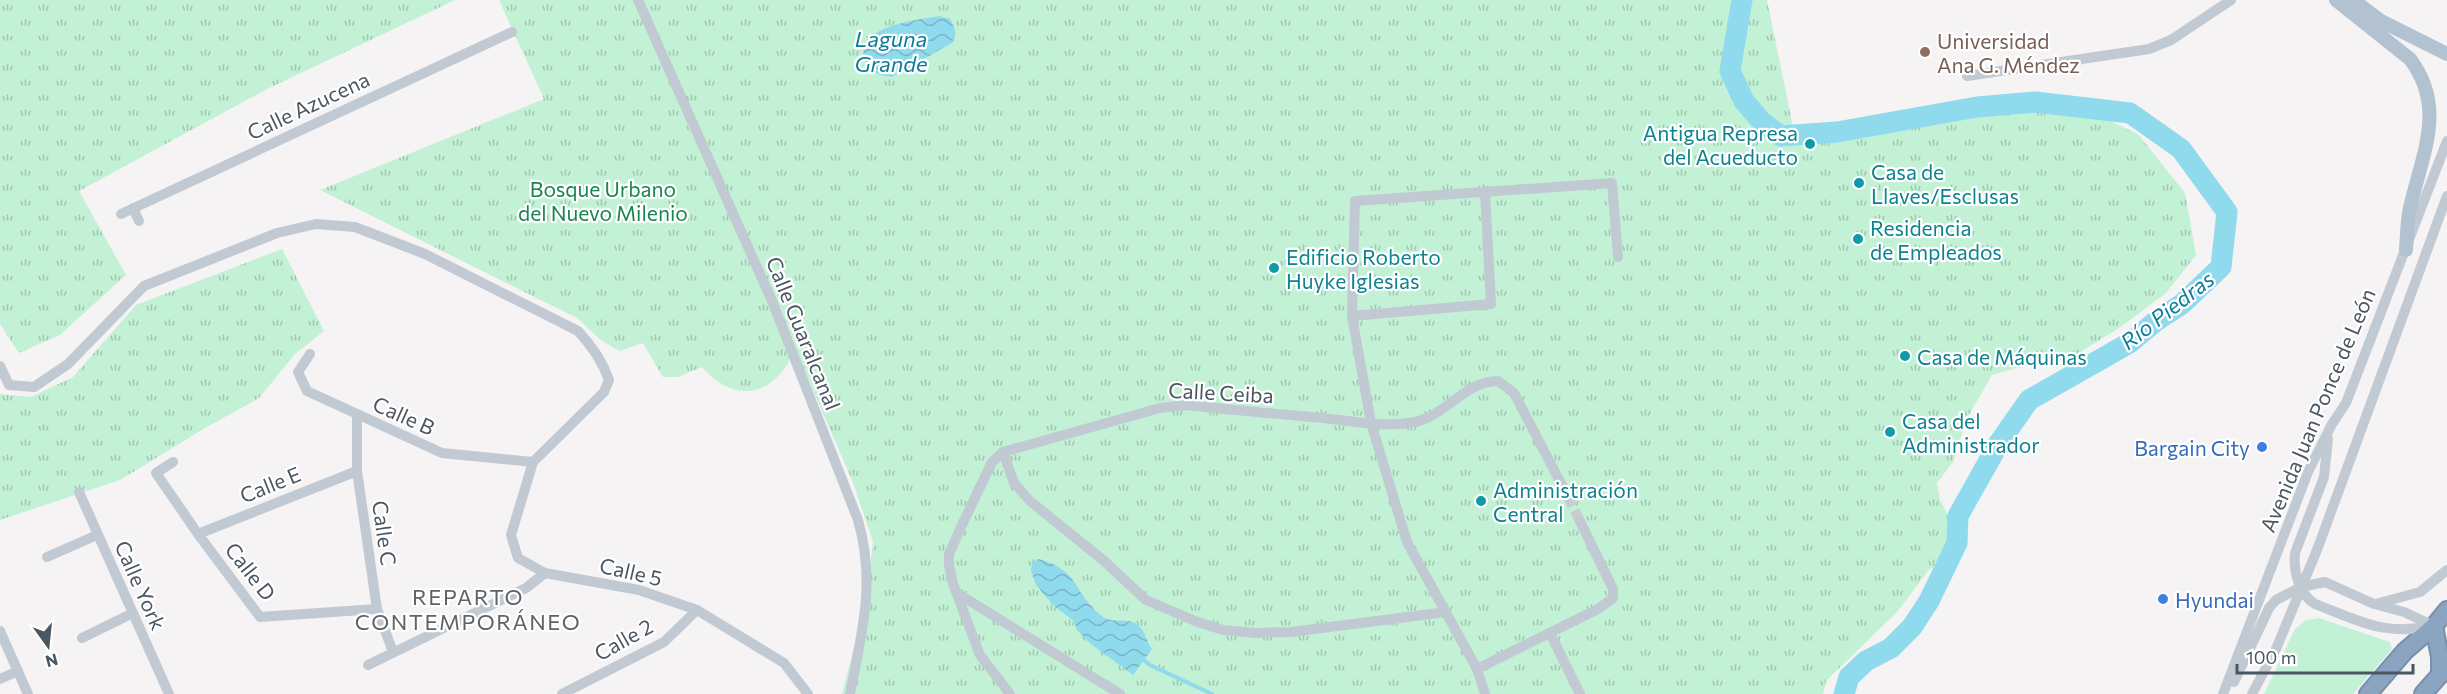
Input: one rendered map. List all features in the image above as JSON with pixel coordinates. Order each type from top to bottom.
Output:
[{"type":"highway","points":[[2423,694],[2444,671],[2440,657],[2441,624],[2447,610]]},
{"type":"highway","points":[[2368,694],[2405,651],[2441,624]]},
{"type":"main road","points":[[2336,0],[2410,59],[2419,69],[2430,91],[2434,108],[2430,141],[2410,209],[2406,250]]},
{"type":"main road","points":[[2354,0],[2381,21],[2447,54]]},
{"type":"street","name":"Calle Guaralcanal","points":[[638,0],[772,301],[858,520],[865,543],[868,570],[867,608],[850,694]]},
{"type":"street","points":[[1967,76],[2149,49],[2171,40],[2231,0]]},
{"type":"street","name":"Calle Azucena","points":[[120,214],[512,32]]},
{"type":"street","name":"Avenida Juan Ponce de León","points":[[2224,694],[2308,472],[2346,404],[2447,141]]},
{"type":"street","points":[[1485,694],[1477,669],[1407,542],[1371,423],[1352,316],[1354,201],[1612,183],[1618,257]]},
{"type":"street","points":[[1352,316],[1491,304],[1485,191]]},
{"type":"street","name":"Avenida Juan Ponce de León","points":[[2252,694],[2276,649],[2301,587],[2369,411],[2447,196]]},
{"type":"street","points":[[133,208],[139,221]]},
{"type":"street","points":[[0,366],[9,385],[34,387],[68,364],[144,286],[277,233],[316,224],[355,227],[425,254],[578,331],[587,340],[606,369],[609,380],[604,392],[533,462]]},
{"type":"street","name":"Calle B","points":[[310,354],[298,372],[307,391],[357,416],[442,453],[533,462]]},
{"type":"street","name":"Calle Ceiba","points":[[1003,452],[1160,408],[1186,405],[1371,423],[1417,422],[1456,401],[1471,387],[1479,383],[1498,381],[1514,393],[1568,497]]},
{"type":"street","name":"Calle C","points":[[357,416],[357,471],[377,609],[393,652]]},
{"type":"street","points":[[2329,432],[2324,477],[2295,553],[2294,563],[2301,587],[2308,599],[2315,604],[2379,628],[2408,631],[2441,624]]},
{"type":"street","points":[[1010,694],[980,655],[951,576],[949,554],[992,462],[1003,452],[1014,483],[1030,501],[1103,560],[1146,600],[1195,621],[1223,630],[1256,633],[1291,632],[1446,612]]},
{"type":"street","name":"Calle D","points":[[173,462],[156,473],[260,617],[377,609]]},
{"type":"street","name":"Calle 5","points":[[533,462],[511,535],[518,558],[545,573],[639,590],[697,610],[784,663],[808,694]]},
{"type":"street","name":"Calle E","points":[[198,534],[357,471]]},
{"type":"street","name":"Calle York","points":[[79,492],[169,694]]},
{"type":"street","points":[[1477,669],[1598,609],[1613,598],[1613,590],[1580,521]]},
{"type":"street","points":[[47,557],[97,536]]},
{"type":"street","points":[[2373,604],[2420,592],[2447,570]]},
{"type":"street","points":[[368,664],[526,588],[545,573]]},
{"type":"street","points":[[2224,694],[2233,684],[2269,608],[2276,600],[2301,587],[2325,582],[2373,604],[2441,624]]},
{"type":"street","points":[[957,593],[1120,694]]},
{"type":"street","name":"Calle 2","points":[[562,694],[664,642],[697,610]]},
{"type":"street","points":[[82,638],[133,613]]},
{"type":"street","points":[[0,631],[28,694]]},
{"type":"street","points":[[1550,633],[1580,694]]},
{"type":"street","points":[[0,679],[18,671]]},
{"type":"green space","points":[[0,0],[455,0],[267,89],[79,191],[126,275],[60,335],[19,353],[0,324]]},
{"type":"green space","name":"Bosque Urbano del Nuevo Milenio","points":[[499,0],[1767,0],[1794,132],[1809,133],[1979,103],[2067,101],[2138,134],[2185,193],[2196,255],[2166,293],[2122,326],[2068,360],[2019,367],[1992,375],[1967,418],[1953,462],[1937,483],[1940,500],[1964,545],[1928,571],[1897,612],[1826,681],[1823,694],[842,694],[866,602],[873,542],[852,480],[795,349],[787,365],[777,377],[766,386],[754,390],[741,391],[728,387],[702,367],[678,377],[663,377],[643,343],[620,351],[602,341],[577,318],[320,190],[544,99]]},
{"type":"green space","points":[[282,249],[324,331],[295,354],[259,398],[120,480],[0,520],[0,394],[31,397],[73,377],[136,305]]},
{"type":"green space","points":[[2319,618],[2390,642],[2392,649],[2353,694],[2264,694],[2295,629],[2306,620]]},
{"type":"water","name":"Laguna Grande","points":[[939,16],[950,19],[953,25],[955,34],[952,43],[892,77],[878,74],[868,65],[864,52],[866,42],[875,34],[901,23]]},
{"type":"water","points":[[1039,559],[1063,570],[1093,609],[1103,617],[1132,622],[1141,628],[1152,649],[1133,675],[1091,644],[1077,630],[1074,621],[1054,606],[1036,585],[1031,571],[1032,563]]},
{"type":"waterway","name":"Río Piedras","points":[[1742,0],[1730,71],[1744,101],[1762,122],[1781,136],[1837,132],[1977,107],[2035,102],[2130,113],[2181,149],[2227,212],[2221,267],[2182,304],[2156,321],[2131,342],[2029,400],[1999,443],[1958,516],[1957,543],[1929,601],[1912,627],[1891,648],[1866,661],[1849,677],[1844,694]]},
{"type":"waterway","points":[[1144,660],[1212,694]]},
{"type":"tunnel","points":[[1568,497],[1580,521]]},
{"type":"place","name":"Universidad Ana G. Méndez","points":[[1925,52]]},
{"type":"place","name":"Antigua Represa del Acueducto","points":[[1810,144]]},
{"type":"place","name":"Casa de Llaves/Esclusas","points":[[1859,183]]},
{"type":"place","name":"Residencia de Empleados","points":[[1858,239]]},
{"type":"place","name":"Edificio Roberto Huyke Iglesias","points":[[1274,268]]},
{"type":"place","name":"Casa de Máquinas","points":[[1905,356]]},
{"type":"place","name":"Casa del Administrador","points":[[1890,432]]},
{"type":"place","name":"Bargain City","points":[[2262,447]]},
{"type":"place","name":"Administración Central","points":[[1481,501]]},
{"type":"place","name":"Hyundai","points":[[2163,599]]},
{"type":"district","name":"REPARTO CONTEMPORÁNEO","points":[[468,608]]}]
